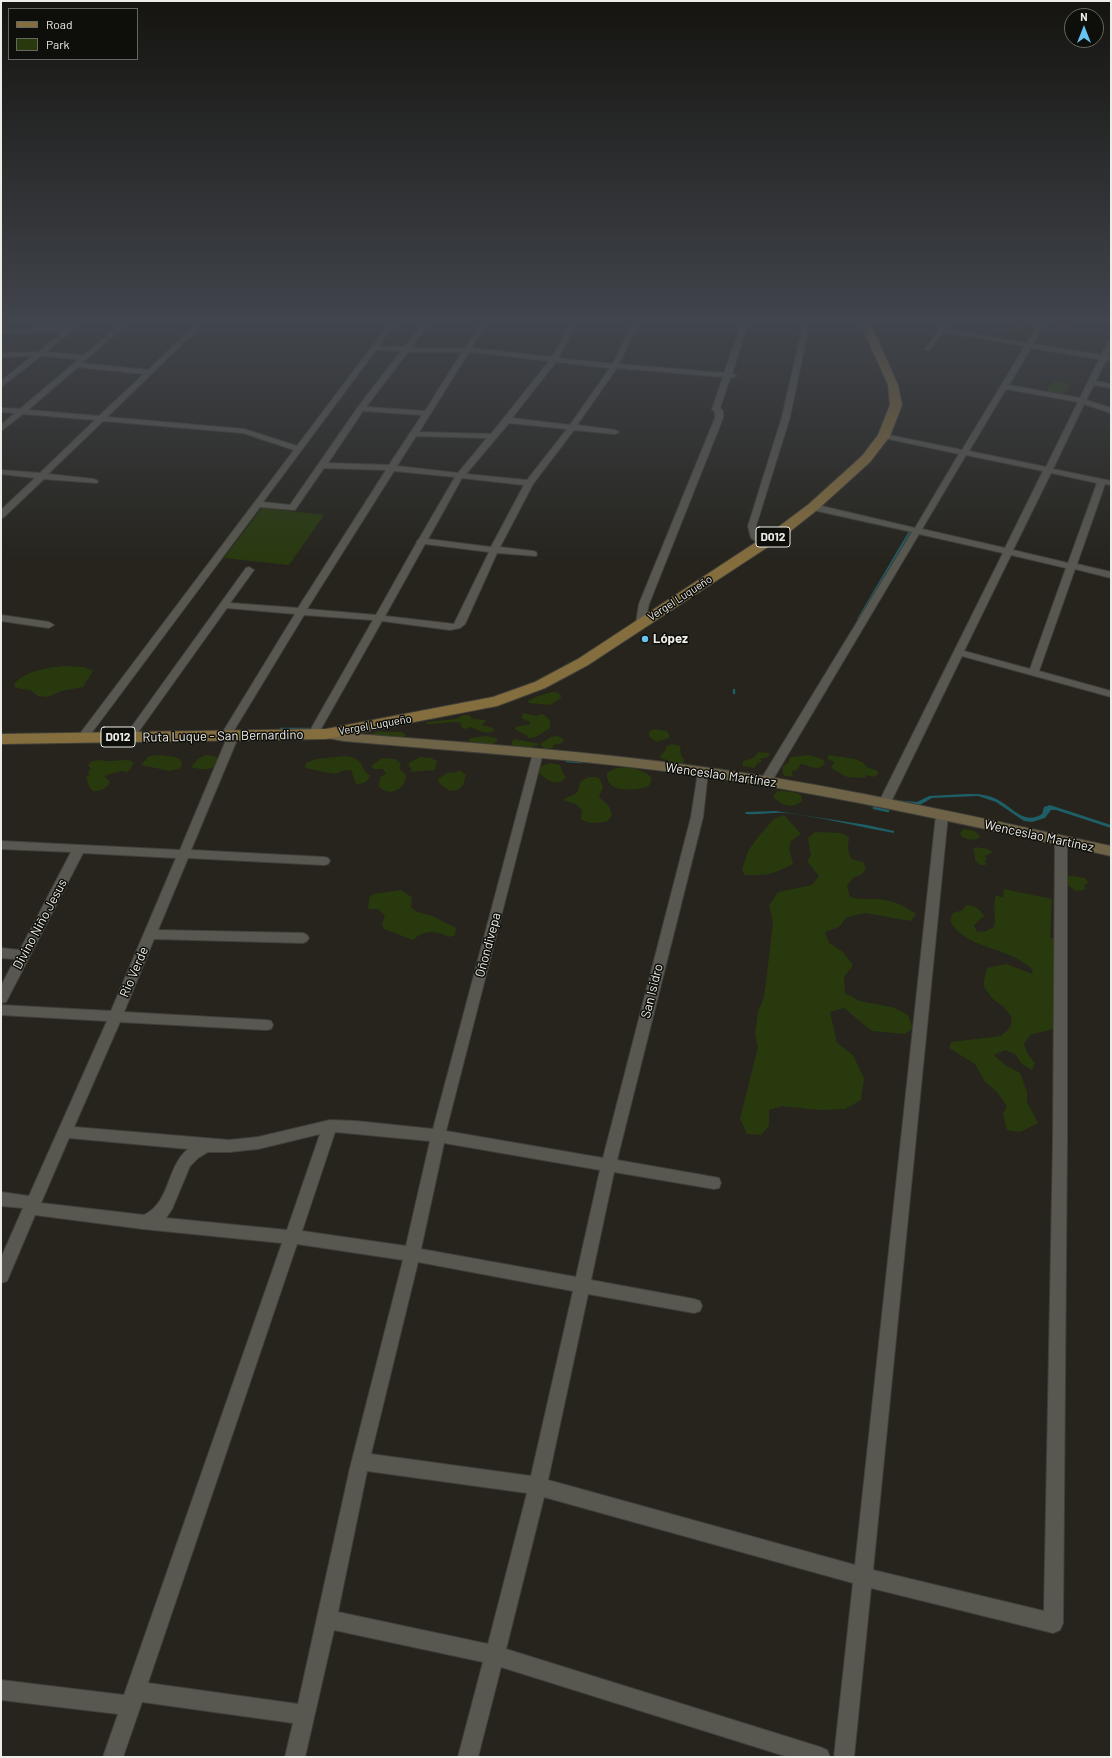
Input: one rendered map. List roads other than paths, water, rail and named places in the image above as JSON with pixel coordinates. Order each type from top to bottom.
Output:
[{"type":"main road","name":"Vergel Luqueño","points":[[320,734],[474,706],[522,693],[560,675],[763,544],[813,507],[866,460],[884,436],[895,410],[895,402]]},
{"type":"main road","name":"Ruta Luque - San Bernardino","points":[[1,739],[320,734]]},
{"type":"main road","name":"Wenceslao Martínez","points":[[320,734],[538,753],[704,772],[766,781],[942,815],[1111,851]]},
{"type":"street","points":[[1,429],[33,402]]},
{"type":"street","points":[[1,514],[118,402]]},
{"type":"street","points":[[83,737],[334,402]]},
{"type":"street","points":[[258,504],[292,508],[367,402]]},
{"type":"street","name":"Rio Verde","points":[[1,1276],[115,1017],[183,854],[230,735],[301,611],[433,402]]},
{"type":"street","points":[[320,734],[316,727],[460,475],[521,402]]},
{"type":"street","points":[[224,605],[378,618],[450,627],[458,626],[494,550],[529,483],[590,402]]},
{"type":"street","points":[[641,623],[644,604],[719,418],[719,411],[723,409],[724,402]]},
{"type":"street","points":[[763,544],[754,536],[752,526],[786,418],[789,402]]},
{"type":"street","points":[[766,781],[995,402]]},
{"type":"street","points":[[1082,402],[1111,411]]},
{"type":"street","points":[[884,804],[1082,402]]},
{"type":"street","points":[[1,410],[244,430],[299,449]]},
{"type":"street","points":[[361,410],[426,413]]},
{"type":"street","points":[[507,420],[615,432]]},
{"type":"street","points":[[413,434],[492,436]]},
{"type":"street","points":[[884,436],[1106,482],[1072,567],[1033,673]]},
{"type":"street","points":[[322,465],[391,468],[529,483]]},
{"type":"street","points":[[1,472],[94,481]]},
{"type":"street","points":[[813,507],[1111,576]]},
{"type":"street","points":[[421,541],[533,554]]},
{"type":"street","points":[[130,736],[249,570]]},
{"type":"street","points":[[1,618],[49,625]]},
{"type":"street","points":[[958,652],[1111,694]]},
{"type":"street","name":"Oñondivepa","points":[[295,1757],[327,1619],[361,1461],[412,1254],[438,1136],[538,753]]},
{"type":"street","name":"San Isidro","points":[[468,1757],[538,1486],[608,1165],[697,817],[704,772]]},
{"type":"street","points":[[844,1757],[942,815]]},
{"type":"street","points":[[361,1461],[538,1486],[863,1577],[1053,1623],[1060,1141],[1062,841]]},
{"type":"street","points":[[1,846],[324,861]]},
{"type":"street","name":"Divino Niño Jesus","points":[[1,998],[79,849]]},
{"type":"street","points":[[150,934],[303,938]]},
{"type":"street","points":[[1,953],[24,954]]},
{"type":"street","points":[[1,1010],[266,1025]]},
{"type":"street","points":[[113,1757],[330,1126]]},
{"type":"street","points":[[64,1132],[229,1146],[258,1143],[330,1126],[356,1127],[438,1136],[714,1183]]},
{"type":"street","points":[[144,1222],[157,1217],[165,1209],[185,1162],[196,1151],[210,1144]]},
{"type":"street","points":[[1,1199],[32,1206],[144,1222],[292,1237],[412,1254],[694,1306]]},
{"type":"street","points":[[327,1619],[495,1655],[820,1757]]},
{"type":"street","points":[[1,1690],[133,1699],[305,1715]]},
{"type":"water","points":[[909,531],[911,532],[857,619]]},
{"type":"water","points":[[979,794],[992,797],[1025,817],[1036,817],[1042,814],[1044,807],[1050,805],[1111,825],[1111,828],[1056,810],[1051,810],[1045,818],[1032,822],[1024,821],[996,802],[978,796],[932,798],[918,806],[913,803],[895,800],[917,802],[929,796]]},
{"type":"water","points":[[776,811],[867,825],[894,831],[894,833],[786,813],[746,814],[745,812]]},
{"type":"waterway","points":[[281,729],[310,729]]},
{"type":"waterway","points":[[567,761],[582,762]]},
{"type":"waterway","points":[[874,808],[888,811]]},
{"type":"place","name":"López","points":[[645,639]]}]
